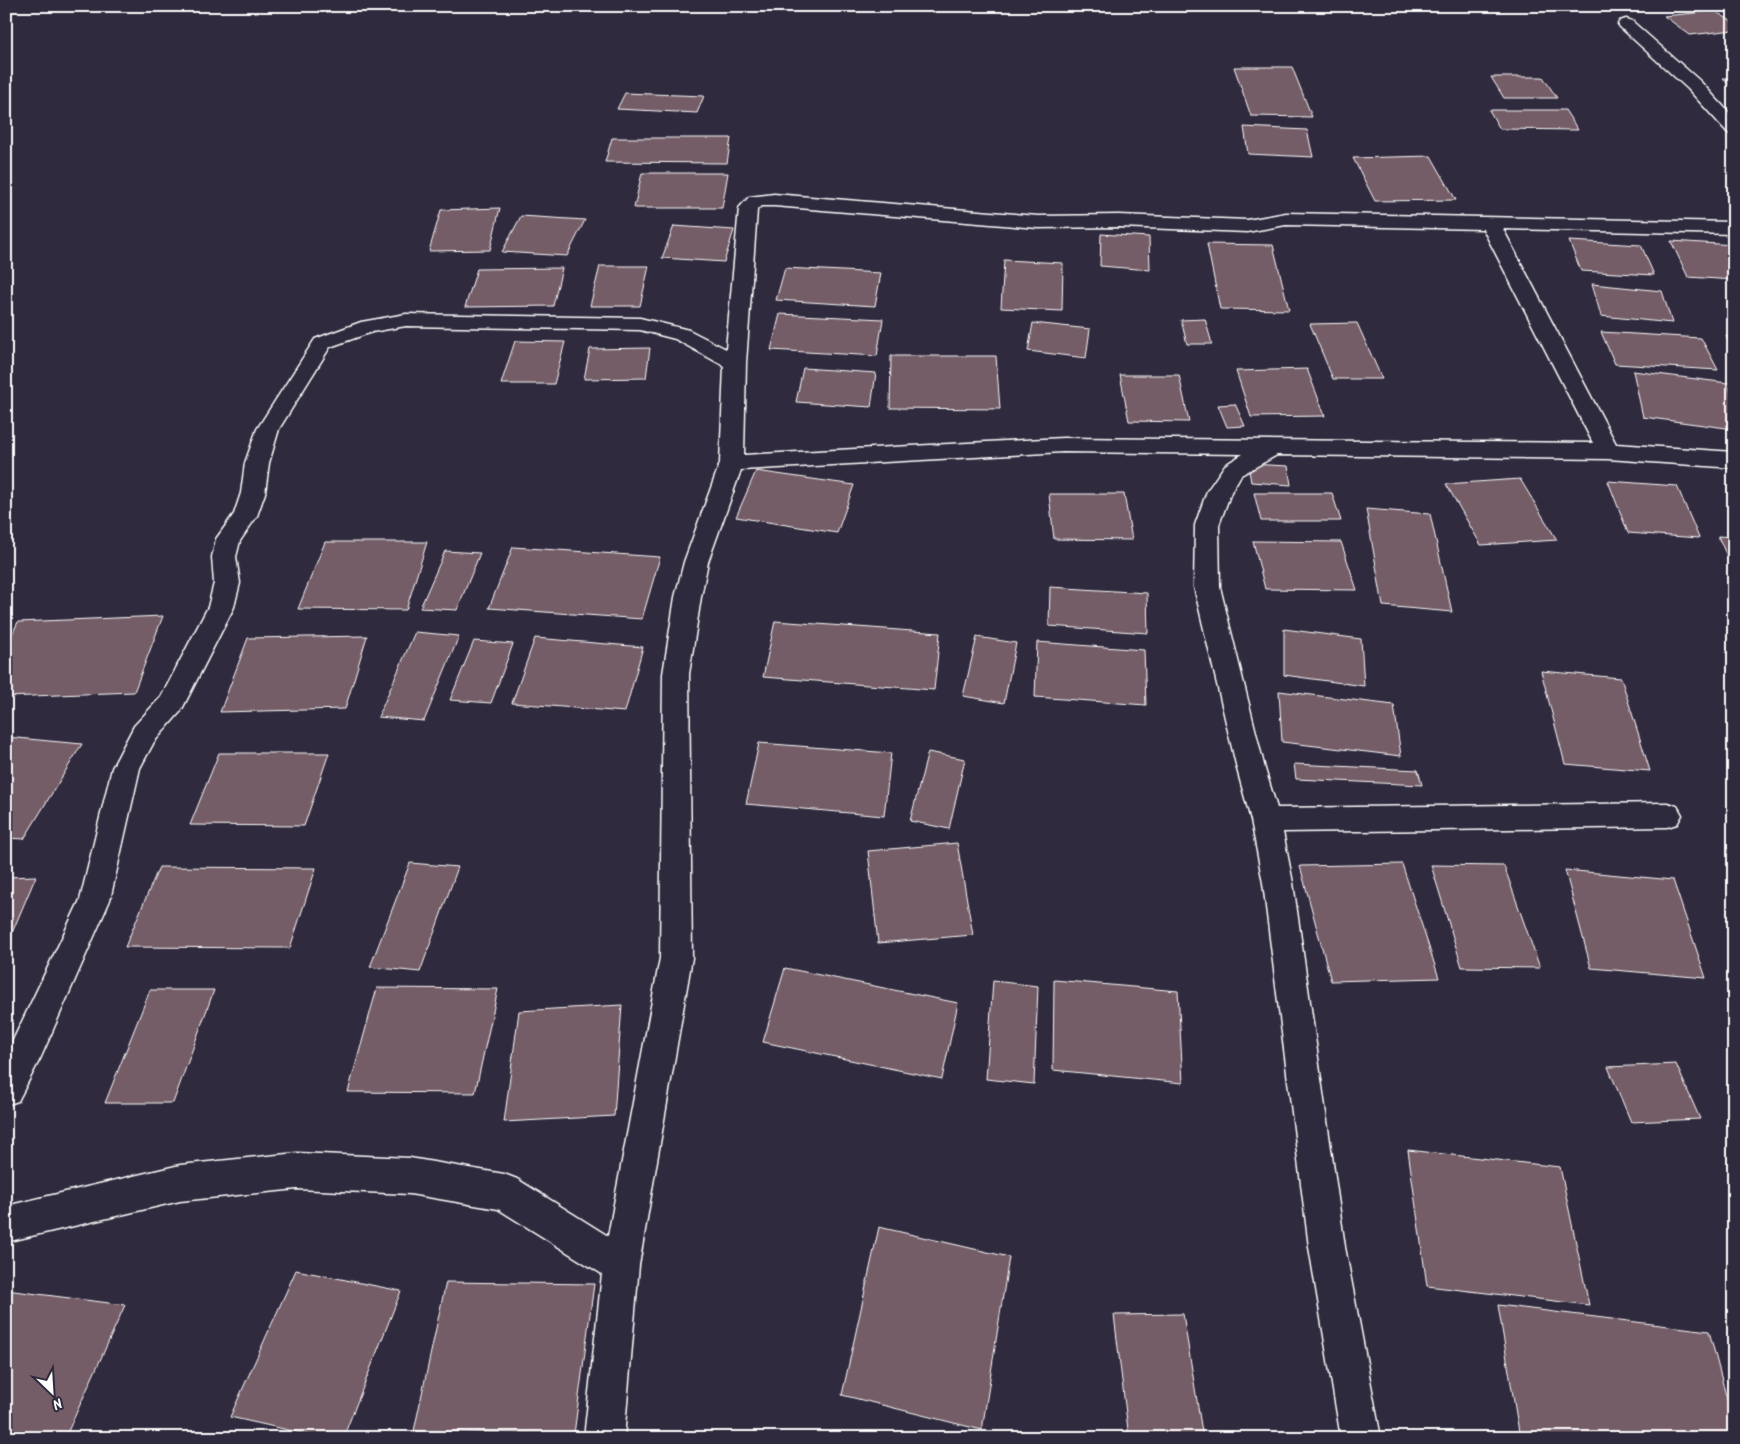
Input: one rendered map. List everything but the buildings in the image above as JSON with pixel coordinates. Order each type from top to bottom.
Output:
[{"type":"street","points":[[1626,24],[1694,84],[1734,129]]},
{"type":"street","points":[[604,1438],[621,1265],[676,958],[676,674],[688,597],[696,562],[732,462],[735,363],[748,208],[756,202],[774,200],[1038,222],[1119,221],[1247,226],[1286,219],[1734,228]]},
{"type":"street","points":[[1490,223],[1608,451]]},
{"type":"street","points":[[6,1089],[42,1019],[95,900],[126,768],[144,734],[171,704],[221,607],[226,582],[224,557],[228,539],[245,516],[253,494],[256,463],[268,429],[322,343],[368,326],[406,320],[640,324],[682,334],[735,363]]},
{"type":"street","points":[[732,462],[1063,445],[1608,451],[1734,460]]},
{"type":"street","points":[[1273,447],[1233,470],[1219,491],[1207,526],[1207,587],[1251,768],[1266,820],[1278,883],[1327,1247],[1361,1438]]},
{"type":"street","points":[[1266,820],[1667,814]]},
{"type":"street","points":[[6,1224],[180,1183],[296,1171],[410,1176],[504,1192],[621,1265]]}]
